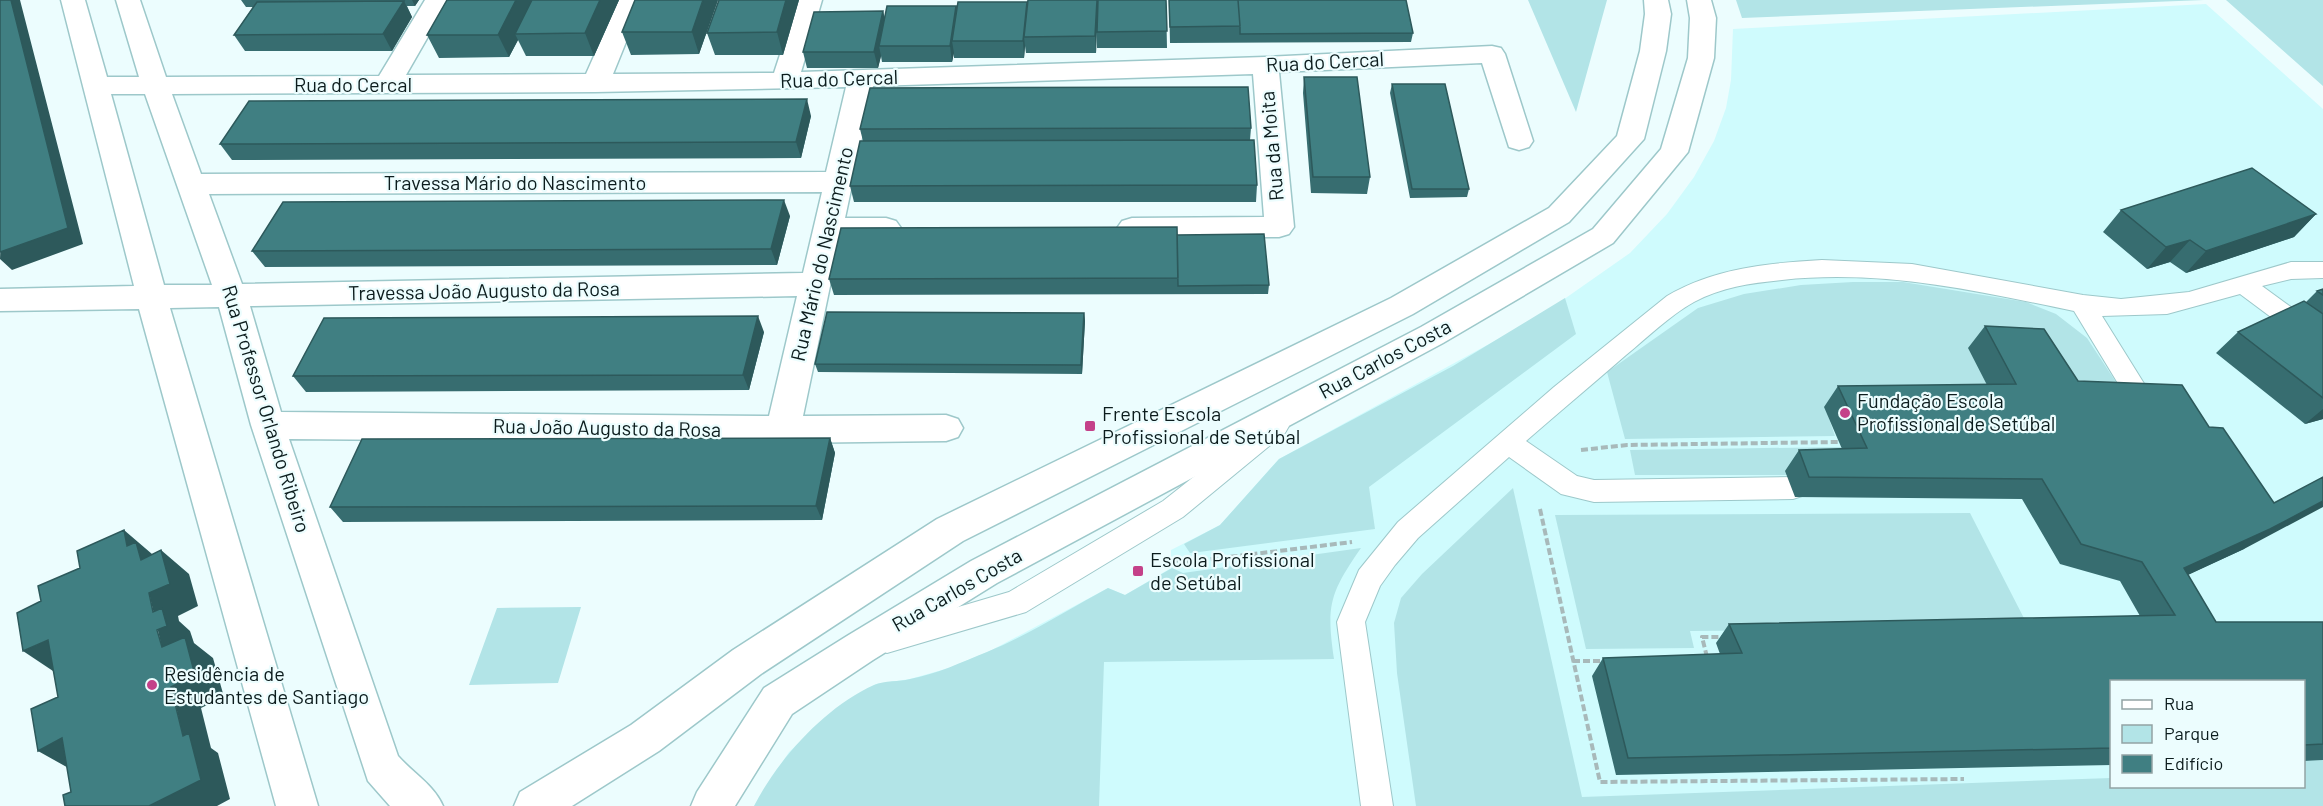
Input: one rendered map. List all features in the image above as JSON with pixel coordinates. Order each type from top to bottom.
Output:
[{"type":"street","points":[[73,0],[152,298],[297,806]]},
{"type":"street","name":"Rua Professor Orlando Ribeiro","points":[[128,0],[155,85],[231,297],[268,425],[382,767],[399,788],[422,806]]},
{"type":"street","points":[[387,85],[437,0]]},
{"type":"street","points":[[595,84],[631,0]]},
{"type":"street","points":[[785,81],[810,0]]},
{"type":"street","name":"Rua Carlos Costa","points":[[535,806],[645,738],[747,662],[950,530],[1402,306],[1559,215],[1630,139],[1653,51],[1658,14],[1656,0]]},
{"type":"street","name":"Rua Carlos Costa","points":[[712,806],[778,701],[860,648],[984,572],[1432,335],[1603,236],[1674,152],[1701,58],[1703,18],[1699,0]]},
{"type":"street","name":"Rua do Cercal","points":[[95,86],[785,81],[1265,65],[1492,54],[1519,141]]},
{"type":"street","name":"Rua da Moita","points":[[1101,228],[1279,227],[1265,65]]},
{"type":"street","name":"Rua Mário do Nascimento","points":[[783,430],[861,79]]},
{"type":"street","name":"Travessa Mário do Nascimento","points":[[192,184],[838,182]]},
{"type":"street","points":[[828,228],[911,228]]},
{"type":"street","name":"Travessa João Augusto da Rosa","points":[[0,300],[815,284]]},
{"type":"street","name":"Rua João Augusto da Rosa","points":[[268,425],[783,430],[946,428]]},
{"type":"lane","points":[[1377,806],[1352,622],[1356,606],[1385,556],[1408,530],[1518,449],[1576,381],[1657,317],[1698,290],[1719,284],[1816,270],[1892,270],[1962,280],[2082,304],[2135,308],[2169,305],[2201,298],[2295,269],[2323,270]]},
{"type":"lane","points":[[2242,284],[2316,338]]},
{"type":"lane","points":[[2082,304],[2145,406]]},
{"type":"lane","points":[[1518,449],[1570,486],[1594,491],[1792,488]]},
{"type":"path","points":[[1839,442],[1518,449],[1573,661],[1600,782],[1964,779]]},
{"type":"path","points":[[1171,560],[1188,562],[1356,542]]},
{"type":"path","points":[[1697,661],[1708,661],[1702,637],[1725,637]]},
{"type":"path","points":[[1573,661],[1607,661]]},
{"type":"shaded area","name":"Fundação Escola Profissional de Setúbal","points":[[2206,4],[2323,109],[2323,806],[754,806],[789,752],[826,718],[860,693],[876,684],[910,679],[949,668],[992,650],[1108,588],[1125,595],[1171,568],[1171,550],[1220,525],[1279,459],[1540,316],[1630,253],[1667,214],[1694,177],[1714,141],[1726,108],[1731,80],[1733,29]]},
{"type":"green space","points":[[1528,0],[1607,0],[1576,112]]},
{"type":"green space","points":[[1736,0],[2204,0],[1742,18]]},
{"type":"green space","points":[[2226,0],[2323,0],[2323,86]]},
{"type":"green space","points":[[1903,282],[2026,302],[2056,314],[2087,338],[2131,405],[1825,407],[1835,436],[1625,439],[1607,372],[1698,308],[1744,294],[1801,285]]},
{"type":"green space","points":[[1565,298],[1576,334],[1369,487],[1375,529],[1190,553],[1184,544],[1220,525],[1279,459],[1453,366]]},
{"type":"green space","points":[[1841,447],[1851,469],[1787,475],[1635,475],[1630,450]]},
{"type":"green space","points":[[1513,488],[1582,797],[2110,778],[2110,788],[2305,788],[2305,761],[2323,760],[2323,806],[1416,806],[1397,673],[1394,623],[1401,598],[1422,574]]},
{"type":"green space","points":[[1970,513],[2029,628],[1690,631],[1694,648],[1586,649],[1555,515]]},
{"type":"green space","points":[[1361,548],[1343,577],[1333,600],[1330,625],[1334,659],[1104,662],[1099,806],[754,806],[776,770],[805,736],[838,707],[874,685],[920,677],[949,667],[1018,638],[1108,588],[1125,595],[1172,568],[1183,573]]},
{"type":"green space","points":[[581,607],[558,683],[469,685],[497,608]]},
{"type":"building","points":[[0,0],[11,0],[68,228],[0,252]]},
{"type":"building","points":[[447,0],[516,0],[498,35],[427,35]]},
{"type":"building","points":[[532,0],[600,0],[585,33],[515,34]]},
{"type":"building","points":[[635,0],[703,0],[692,32],[622,32]]},
{"type":"building","points":[[719,0],[786,0],[777,32],[707,33]]},
{"type":"building","points":[[1028,0],[1097,0],[1095,36],[1024,37]]},
{"type":"building","points":[[1098,0],[1166,0],[1167,31],[1097,32]]},
{"type":"building","points":[[1169,0],[1238,0],[1240,26],[1170,27]]},
{"type":"building","points":[[1238,0],[1406,0],[1413,33],[1240,34]]},
{"type":"building","points":[[404,1],[383,34],[234,35],[257,2]]},
{"type":"building","points":[[958,2],[1027,2],[1023,41],[952,41]]},
{"type":"building","points":[[887,6],[956,6],[950,46],[879,46]]},
{"type":"building","points":[[883,11],[874,52],[803,52],[814,12]]},
{"type":"building","points":[[1304,77],[1357,77],[1370,177],[1313,177]]},
{"type":"building","points":[[1392,84],[1445,84],[1469,189],[1412,189]]},
{"type":"building","points":[[1248,87],[1251,128],[860,129],[870,88]]},
{"type":"building","points":[[807,99],[796,142],[220,144],[249,101]]},
{"type":"building","points":[[1254,140],[1257,185],[850,186],[860,141]]},
{"type":"building","points":[[2252,168],[2316,214],[2206,251],[2190,240],[2166,247],[2121,210]]},
{"type":"building","points":[[784,200],[771,249],[252,251],[283,202]]},
{"type":"building","points":[[1177,227],[1178,278],[829,279],[841,228]]},
{"type":"building","points":[[1264,234],[1269,285],[1178,286],[1177,235]]},
{"type":"building","points":[[2304,301],[2323,314],[2323,398],[2238,332]]},
{"type":"building","points":[[827,312],[1084,313],[1081,365],[815,364]]},
{"type":"building","points":[[758,316],[743,375],[293,376],[324,318]]},
{"type":"building","points":[[1985,326],[2044,329],[2078,381],[2182,385],[2209,427],[2223,428],[2274,503],[2323,477],[2323,501],[2270,529],[2184,568],[2216,622],[2323,622],[2323,744],[2305,745],[2305,680],[2110,680],[2110,748],[1628,758],[1603,658],[1742,653],[1729,624],[2175,615],[2142,562],[2081,544],[2042,479],[1809,477],[1799,450],[1867,448],[1838,386],[2016,384]]},
{"type":"building","points":[[830,438],[816,506],[330,507],[362,439]]},
{"type":"building","name":"Residência de Estudantes de Santiago","points":[[124,530],[127,546],[136,542],[141,560],[161,550],[170,584],[149,593],[153,612],[162,608],[167,626],[157,630],[162,647],[185,637],[195,675],[171,687],[183,736],[189,733],[201,780],[149,806],[65,806],[63,795],[71,792],[62,738],[38,751],[31,709],[58,697],[48,640],[23,651],[17,613],[41,601],[38,586],[80,568],[77,551]]},
{"type":"place","name":"Fundação Escola Profissional de Setúbal","points":[[1845,413]]},
{"type":"place","name":"Frente Escola Profissional de Setúbal","points":[[1090,426]]},
{"type":"place","name":"Escola Profissional de Setúbal","points":[[1138,571]]},
{"type":"place","name":"Residência de Estudantes de Santiago","points":[[152,685]]}]
